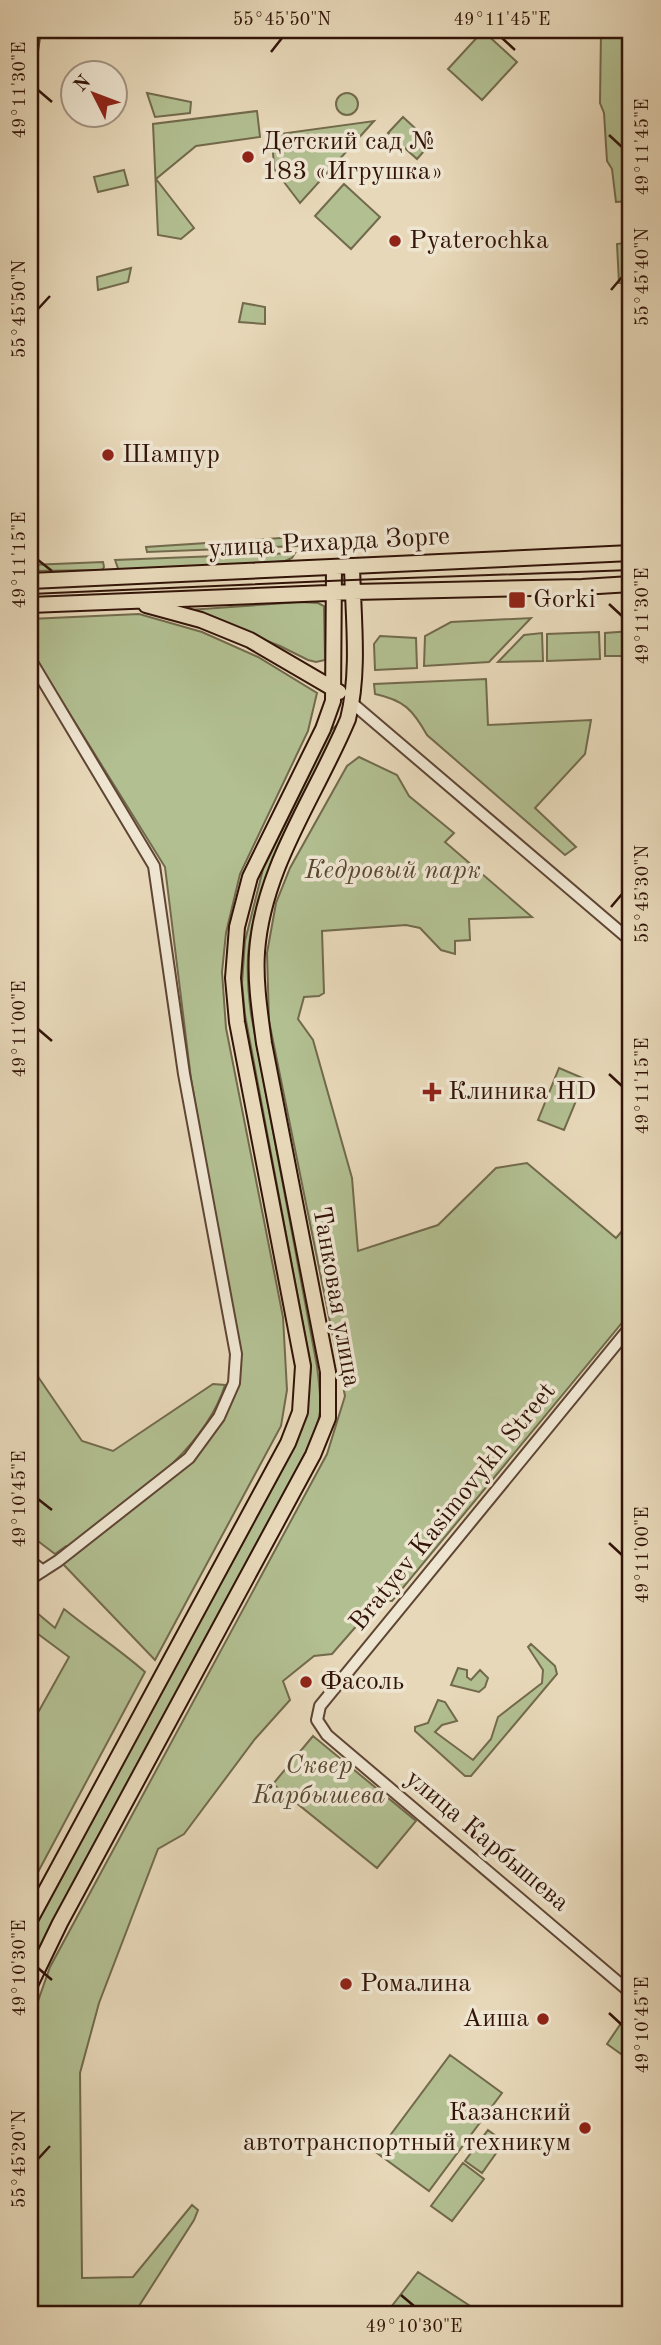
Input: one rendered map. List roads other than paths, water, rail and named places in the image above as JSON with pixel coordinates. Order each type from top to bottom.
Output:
[{"type":"main road","name":"улица Рихарда Зорге","points":[[30,581],[631,553]]},
{"type":"main road","name":"Танковая улица","points":[[30,1985],[60,1923],[313,1455],[328,1418],[328,1372],[264,1043],[257,994],[257,951],[266,899],[279,860],[341,737],[352,703],[352,566]]},
{"type":"main road","name":"Танковая улица","points":[[30,1920],[288,1443],[300,1412],[303,1366],[237,1022],[233,978],[237,927],[250,877],[326,722],[333,701],[334,567]]},
{"type":"main road","name":"улица Рихарда Зорге","points":[[30,605],[631,584]]},
{"type":"main road","points":[[131,600],[201,620],[250,640],[334,688],[352,703]]},
{"type":"street","points":[[30,65],[34,30]]},
{"type":"street","points":[[30,659],[154,866],[184,1074],[236,1354],[234,1382],[219,1417],[189,1458],[30,1579]]},
{"type":"street","points":[[352,703],[631,942]]},
{"type":"street","name":"Bratyev Kasimovykh Street","points":[[317,1720],[320,1706],[631,1326]]},
{"type":"street","points":[[30,1561],[43,1571]]},
{"type":"street","name":"улица Карбышева","points":[[317,1720],[327,1735],[631,1993]]},
{"type":"street","points":[[628,2315],[631,2311]]},
{"type":"tram line","points":[[30,594],[631,570]]},
{"type":"place","name":"Детский сад № 183 «Игрушка»","points":[[248,157]]},
{"type":"place","name":"Pyaterochka","points":[[395,241]]},
{"type":"place","name":"Шампур","points":[[108,455]]},
{"type":"place","name":"Gorki","points":[[517,600]]},
{"type":"place","name":"Клиника HD","points":[[432,1092]]},
{"type":"place","name":"Фасоль","points":[[306,1682]]},
{"type":"place","name":"Ромалина","points":[[346,1984]]},
{"type":"place","name":"Аиша","points":[[543,2019]]},
{"type":"place","name":"Казанский автотранспортный техникум","points":[[585,2128]]},
{"type":"park label","name":"Кедровый парк","points":[[393,871]]},
{"type":"park label","name":"Сквер Карбышева","points":[[319,1781]]}]
